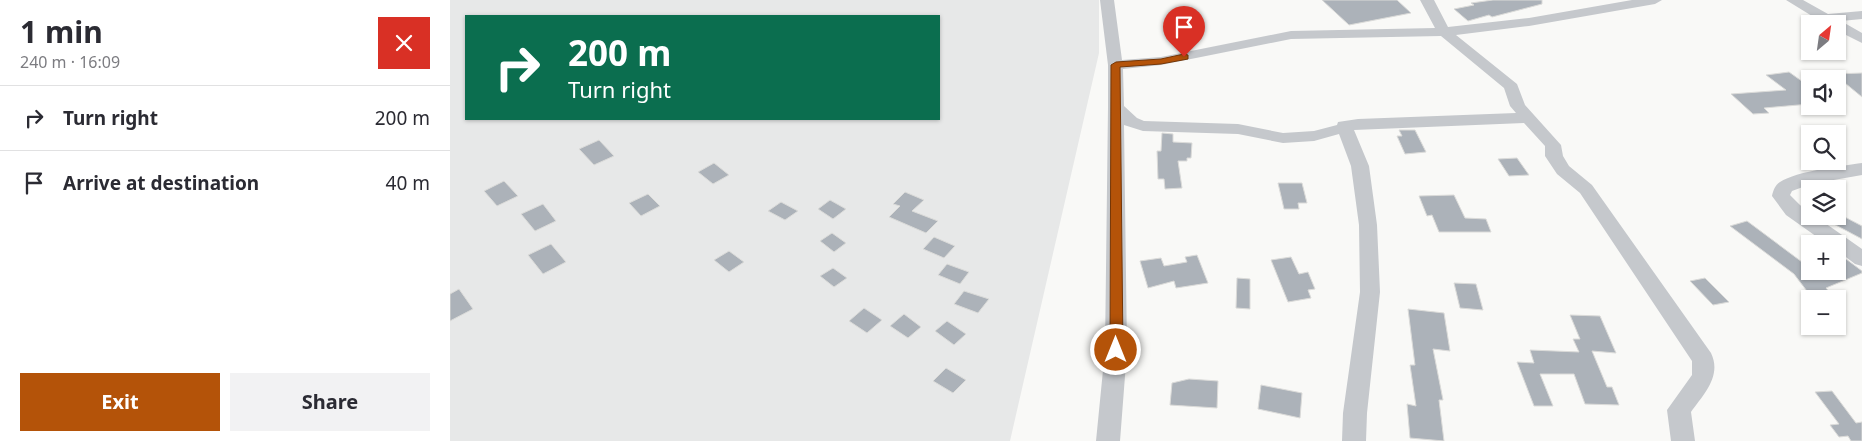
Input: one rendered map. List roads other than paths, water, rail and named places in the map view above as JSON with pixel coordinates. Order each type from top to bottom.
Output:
[{"type":"street","points":[[1107,0],[1116,65],[1116,350],[1108,441]]},
{"type":"street","points":[[1427,0],[1444,32],[1512,87],[1518,106],[1553,145],[1554,156],[1563,170],[1586,189],[1703,360],[1703,377],[1679,410],[1683,441]]},
{"type":"street","points":[[1116,65],[1161,61],[1290,35],[1444,32],[1529,22],[1655,0]]},
{"type":"street","points":[[1793,0],[1820,15]]},
{"type":"street","points":[[1846,19],[1862,16]]},
{"type":"street","points":[[1846,30],[1862,39]]},
{"type":"street","points":[[1116,107],[1131,122],[1142,126],[1232,128],[1283,138],[1314,136],[1344,126],[1388,122],[1529,118]]},
{"type":"street","points":[[1344,126],[1360,166],[1368,225],[1370,282],[1364,349],[1355,412],[1354,441]]},
{"type":"street","points":[[1862,169],[1788,185],[1781,192],[1781,196],[1793,210],[1862,259]]}]
